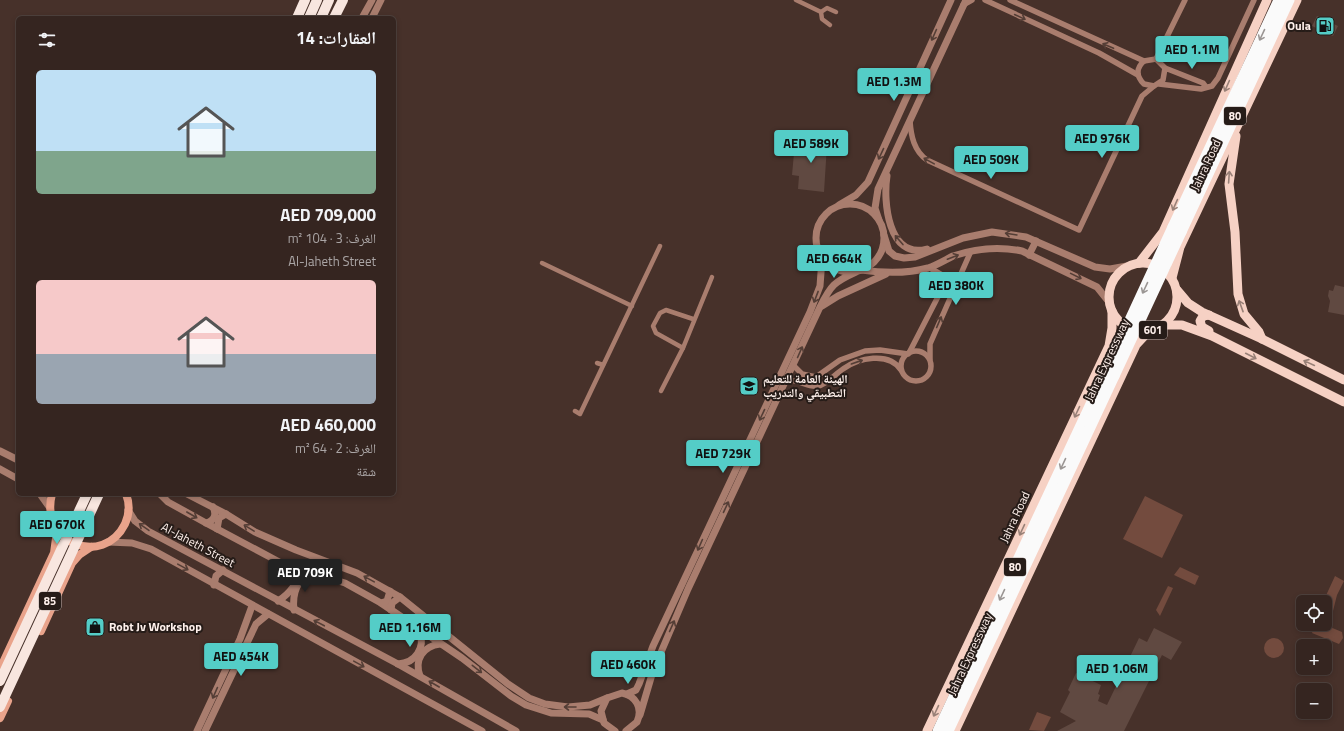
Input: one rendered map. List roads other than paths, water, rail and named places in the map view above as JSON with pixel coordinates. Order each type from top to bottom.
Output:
[{"type":"highway","points":[[299,16],[305,0]]},
{"type":"highway","points":[[310,16],[317,0]]},
{"type":"highway","points":[[322,16],[329,0]]},
{"type":"highway","points":[[335,16],[343,0]]},
{"type":"highway","name":"Jahra Expressway","points":[[938,731],[1279,0]]},
{"type":"highway","name":"Jahra Expressway","points":[[948,731],[1289,0]]},
{"type":"highway","name":"85","points":[[0,681],[86,496]]},
{"type":"highway","name":"85","points":[[0,708],[98,496]]},
{"type":"main road","points":[[303,16],[310,0]]},
{"type":"main road","points":[[330,16],[338,0]]},
{"type":"main road","name":"Jahra Road","points":[[1139,263],[1162,232],[1266,0]]},
{"type":"main road","name":"Jahra Road","points":[[1172,278],[1180,248],[1297,0]]},
{"type":"main road","points":[[1238,125],[1229,184],[1235,232],[1238,294],[1244,314],[1259,332],[1262,339]]},
{"type":"main road","name":"601","points":[[1127,266],[1139,263],[1158,266],[1172,278],[1177,290],[1196,309],[1262,339],[1344,380]]},
{"type":"main road","points":[[1110,306],[1111,284],[1118,274],[1127,266]]},
{"type":"main road","name":"601","points":[[1164,325],[1175,309],[1177,290]]},
{"type":"main road","name":"Jahra Road","points":[[927,731],[1109,346],[1112,328],[1110,306]]},
{"type":"main road","name":"601","points":[[1110,306],[1124,326],[1136,331],[1149,331],[1164,325],[1182,325],[1212,336],[1344,402]]},
{"type":"main road","points":[[1209,315],[1202,318],[1200,323],[1212,336]]},
{"type":"main road","points":[[955,731],[1136,344],[1149,331]]},
{"type":"main road","points":[[52,496],[50,508],[53,523],[58,531],[71,543],[91,547]]},
{"type":"main road","points":[[0,718],[72,564],[79,554],[91,547],[108,542],[122,529],[128,510],[126,496]]},
{"type":"main road","points":[[0,669],[54,553],[58,531]]},
{"type":"street","points":[[363,16],[372,0]]},
{"type":"street","points":[[373,16],[381,0]]},
{"type":"street","points":[[796,0],[822,12]]},
{"type":"street","points":[[192,496],[226,514],[255,532],[296,550],[357,573],[390,591],[400,597],[508,684],[529,698],[545,704],[568,707],[590,705],[616,694],[627,694],[632,692],[639,684],[653,646],[817,294],[821,278],[822,259],[815,242],[819,222],[826,214],[856,195],[868,182],[951,0]]},
{"type":"street","points":[[947,243],[915,257],[904,258],[895,256],[889,251],[875,208],[875,199],[878,188],[888,170],[964,3],[972,0]]},
{"type":"street","points":[[986,0],[1099,53],[1139,78],[1148,86],[1156,85],[1198,90],[1212,86],[1218,78],[1254,0]]},
{"type":"street","points":[[997,6],[1000,0]]},
{"type":"street","points":[[1010,0],[1144,61]]},
{"type":"street","points":[[1156,59],[1185,0]]},
{"type":"street","points":[[822,12],[827,8],[836,12]]},
{"type":"street","points":[[822,12],[822,19],[830,25]]},
{"type":"street","points":[[1142,96],[1138,70],[1144,61],[1150,59],[1156,59],[1164,68],[1202,83],[1206,87]]},
{"type":"street","points":[[911,119],[914,144],[918,152],[927,160],[1079,230],[1142,96],[1156,85],[1165,74],[1164,68]]},
{"type":"street","points":[[899,112],[911,119]]},
{"type":"street","points":[[888,170],[885,188],[886,207],[893,233],[900,243],[906,248],[921,250],[992,232],[1014,234],[1036,241],[1095,267],[1110,269],[1127,266]]},
{"type":"street","points":[[839,205],[850,204],[862,206],[872,212],[879,220]]},
{"type":"street","points":[[626,731],[634,726],[640,715],[653,671],[662,649],[820,307],[835,283],[871,265],[878,257],[883,246],[884,236]]},
{"type":"street","points":[[1029,254],[1036,241]]},
{"type":"street","points":[[575,411],[580,414],[660,246]]},
{"type":"street","points":[[822,259],[830,266],[838,270],[887,273],[930,268],[952,257],[971,251],[992,247],[1016,250],[1029,254],[1097,287],[1110,306]]},
{"type":"street","points":[[785,382],[794,380],[810,386],[818,386],[826,383],[850,364],[872,358],[890,360],[911,381],[921,381],[929,374],[931,368],[930,344],[971,251]]},
{"type":"street","points":[[542,264],[632,306]]},
{"type":"street","points":[[901,370],[902,361],[908,353],[943,287],[942,275],[930,268]]},
{"type":"street","points":[[820,307],[838,296],[887,273]]},
{"type":"street","points":[[662,391],[683,348],[693,319],[712,277]]},
{"type":"street","points":[[683,348],[656,333],[653,326],[660,313],[666,310],[693,319]]},
{"type":"street","points":[[784,367],[793,368],[802,374],[816,377],[840,360],[865,351],[880,350],[923,353],[930,359]]},
{"type":"street","points":[[598,363],[603,366]]},
{"type":"street","points":[[1,453],[16,459]]},
{"type":"street","points":[[0,469],[16,477]]},
{"type":"street","points":[[729,482],[736,486]]},
{"type":"street","points":[[41,496],[50,508]]},
{"type":"street","points":[[162,496],[168,502],[283,564],[345,583],[381,603],[472,666],[510,696],[526,705],[551,713],[589,714],[602,720],[607,726],[615,731]]},
{"type":"street","points":[[206,523],[213,519],[215,511],[213,507]]},
{"type":"street","name":"Al-Jaheth Street","points":[[128,510],[135,521],[148,530],[294,610],[420,676],[509,729],[516,731]]},
{"type":"street","points":[[217,529],[219,518],[226,514]]},
{"type":"street","points":[[108,542],[127,542],[144,546],[482,731]]},
{"type":"street","points":[[278,601],[290,592],[298,578],[298,568]]},
{"type":"street","points":[[214,585],[216,576],[223,570]]},
{"type":"street","points":[[294,610],[294,595],[301,580],[306,575],[313,573]]},
{"type":"street","points":[[381,603],[387,601],[390,591]]},
{"type":"street","points":[[391,610],[392,603],[400,597]]},
{"type":"street","points":[[197,731],[248,621],[252,606]]},
{"type":"street","points":[[205,731],[256,624],[268,614]]},
{"type":"street","points":[[248,621],[256,624]]},
{"type":"street","points":[[398,664],[410,661],[417,655],[422,644],[420,631]]},
{"type":"street","points":[[420,676],[418,663],[421,654],[427,648],[440,644]]},
{"type":"street","points":[[627,694],[637,702],[640,715]]},
{"type":"street","points":[[602,720],[602,706],[607,698]]},
{"type":"place","name":"Oula","points":[[1325,26]]},
{"type":"place","name":"الهيئة العامة للتعليم التطبيقي والتدريب","points":[[749,386]]},
{"type":"place","name":"Robt Jv Workshop","points":[[95,627]]}]
